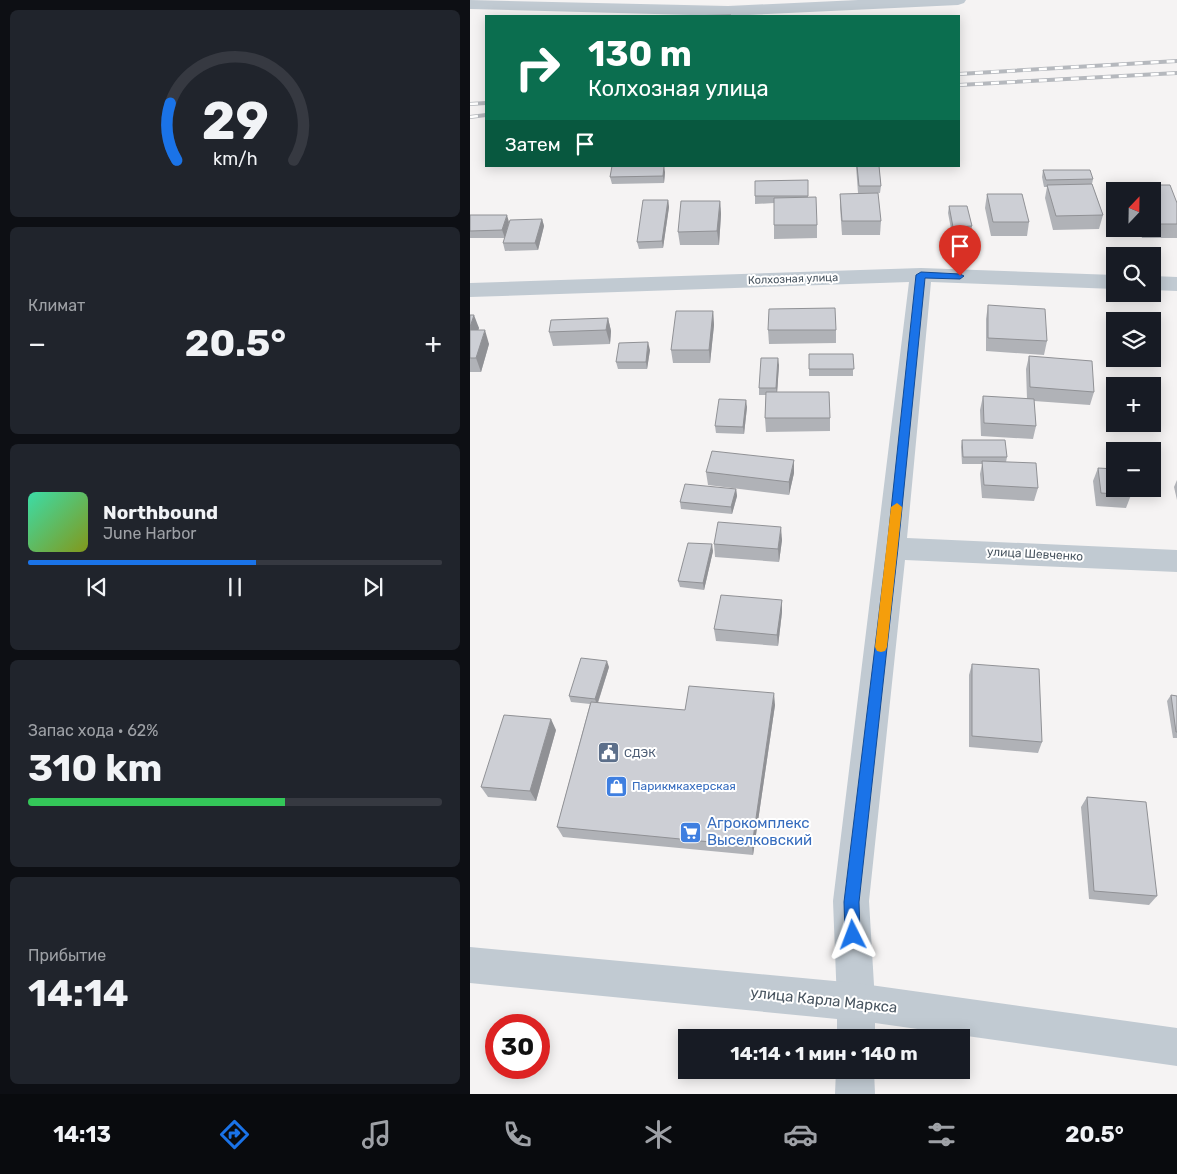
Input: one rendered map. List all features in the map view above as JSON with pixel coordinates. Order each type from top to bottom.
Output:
[{"type":"street","points":[[470,4],[511,3],[728,11],[958,0]]},
{"type":"street","points":[[856,1020],[851,902],[921,275]]},
{"type":"street","name":"Колхозная улица","points":[[470,290],[921,275],[1106,282]]},
{"type":"street","points":[[1161,283],[1177,284]]},
{"type":"street","name":"улица Шевченко","points":[[892,548],[1177,561]]},
{"type":"street","name":"улица Карла Маркса","points":[[470,965],[856,1020],[1177,1047]]},
{"type":"street","points":[[855,1079],[855,1094]]},
{"type":"building","points":[[612,167],[664,167],[663,176],[610,177]]},
{"type":"building","points":[[857,167],[879,167],[881,186],[859,186]]},
{"type":"building","points":[[1043,170],[1090,170],[1093,179],[1046,180]]},
{"type":"building","points":[[808,180],[808,196],[755,196],[755,181]]},
{"type":"building","points":[[1092,184],[1103,215],[1056,216],[1047,185]]},
{"type":"building","points":[[1161,185],[1170,185],[1177,203],[1177,224],[1161,224]]},
{"type":"building","points":[[878,193],[881,221],[842,221],[840,194]]},
{"type":"building","points":[[987,194],[1022,194],[1029,222],[993,222]]},
{"type":"building","points":[[816,197],[817,225],[774,225],[774,198]]},
{"type":"building","points":[[643,200],[668,200],[662,241],[637,242]]},
{"type":"building","points":[[681,201],[720,201],[717,231],[678,232]]},
{"type":"building","points":[[949,206],[967,206],[972,226],[953,227]]},
{"type":"building","points":[[470,215],[507,215],[502,230],[470,231]]},
{"type":"building","points":[[542,219],[535,243],[503,243],[510,220]]},
{"type":"building","points":[[988,305],[1045,309],[1047,341],[988,338]]},
{"type":"building","points":[[835,308],[836,330],[768,330],[769,309]]},
{"type":"building","points":[[676,311],[713,311],[709,350],[671,350]]},
{"type":"building","points":[[470,315],[474,315],[470,327]]},
{"type":"building","points":[[608,318],[606,330],[549,332],[551,320]]},
{"type":"building","points":[[470,330],[485,330],[476,358],[470,358]]},
{"type":"building","points":[[648,342],[646,362],[616,362],[619,343]]},
{"type":"building","points":[[809,354],[853,354],[854,369],[809,369]]},
{"type":"building","points":[[1029,356],[1092,361],[1094,392],[1030,387]]},
{"type":"building","points":[[761,358],[778,358],[776,388],[759,388]]},
{"type":"building","points":[[766,392],[829,392],[830,418],[765,418]]},
{"type":"building","points":[[983,396],[1034,399],[1036,426],[984,423]]},
{"type":"building","points":[[719,399],[746,400],[743,427],[715,426]]},
{"type":"building","points":[[962,440],[1005,440],[1007,457],[963,457]]},
{"type":"building","points":[[712,451],[794,460],[789,482],[706,472]]},
{"type":"building","points":[[982,461],[1036,463],[1038,488],[984,485]]},
{"type":"building","points":[[1098,468],[1106,468],[1106,493],[1101,493]]},
{"type":"building","points":[[685,484],[736,489],[731,507],[680,502]]},
{"type":"building","points":[[718,522],[781,527],[778,549],[714,544]]},
{"type":"building","points":[[688,543],[712,544],[703,583],[678,581]]},
{"type":"building","points":[[721,595],[782,600],[777,635],[714,629]]},
{"type":"building","points":[[581,658],[607,661],[595,699],[569,696]]},
{"type":"building","points":[[972,664],[1039,669],[1042,742],[972,736]]},
{"type":"building","points":[[689,686],[774,693],[752,846],[557,827],[591,702],[685,710]]},
{"type":"building","points":[[1171,695],[1177,696],[1177,732],[1176,732]]},
{"type":"building","points":[[504,715],[551,719],[530,791],[481,787]]},
{"type":"building","points":[[1087,797],[1146,802],[1157,896],[1094,891]]},
{"type":"railway","points":[[960,74],[1177,61]]},
{"type":"railway","points":[[960,85],[1177,73]]},
{"type":"railway","points":[[470,104],[485,103]]},
{"type":"railway","points":[[470,117],[485,115]]},
{"type":"slow traffic","points":[[881,647],[897,507]]},
{"type":"place","name":"СДЭК","points":[[608,753]]},
{"type":"place","name":"Парикмкахерская","points":[[616,786]]},
{"type":"place","name":"Агрокомплекс Выселковский","points":[[691,832]]},
{"type":"route","points":[[853,935],[851,902],[921,275],[960,276]]}]
